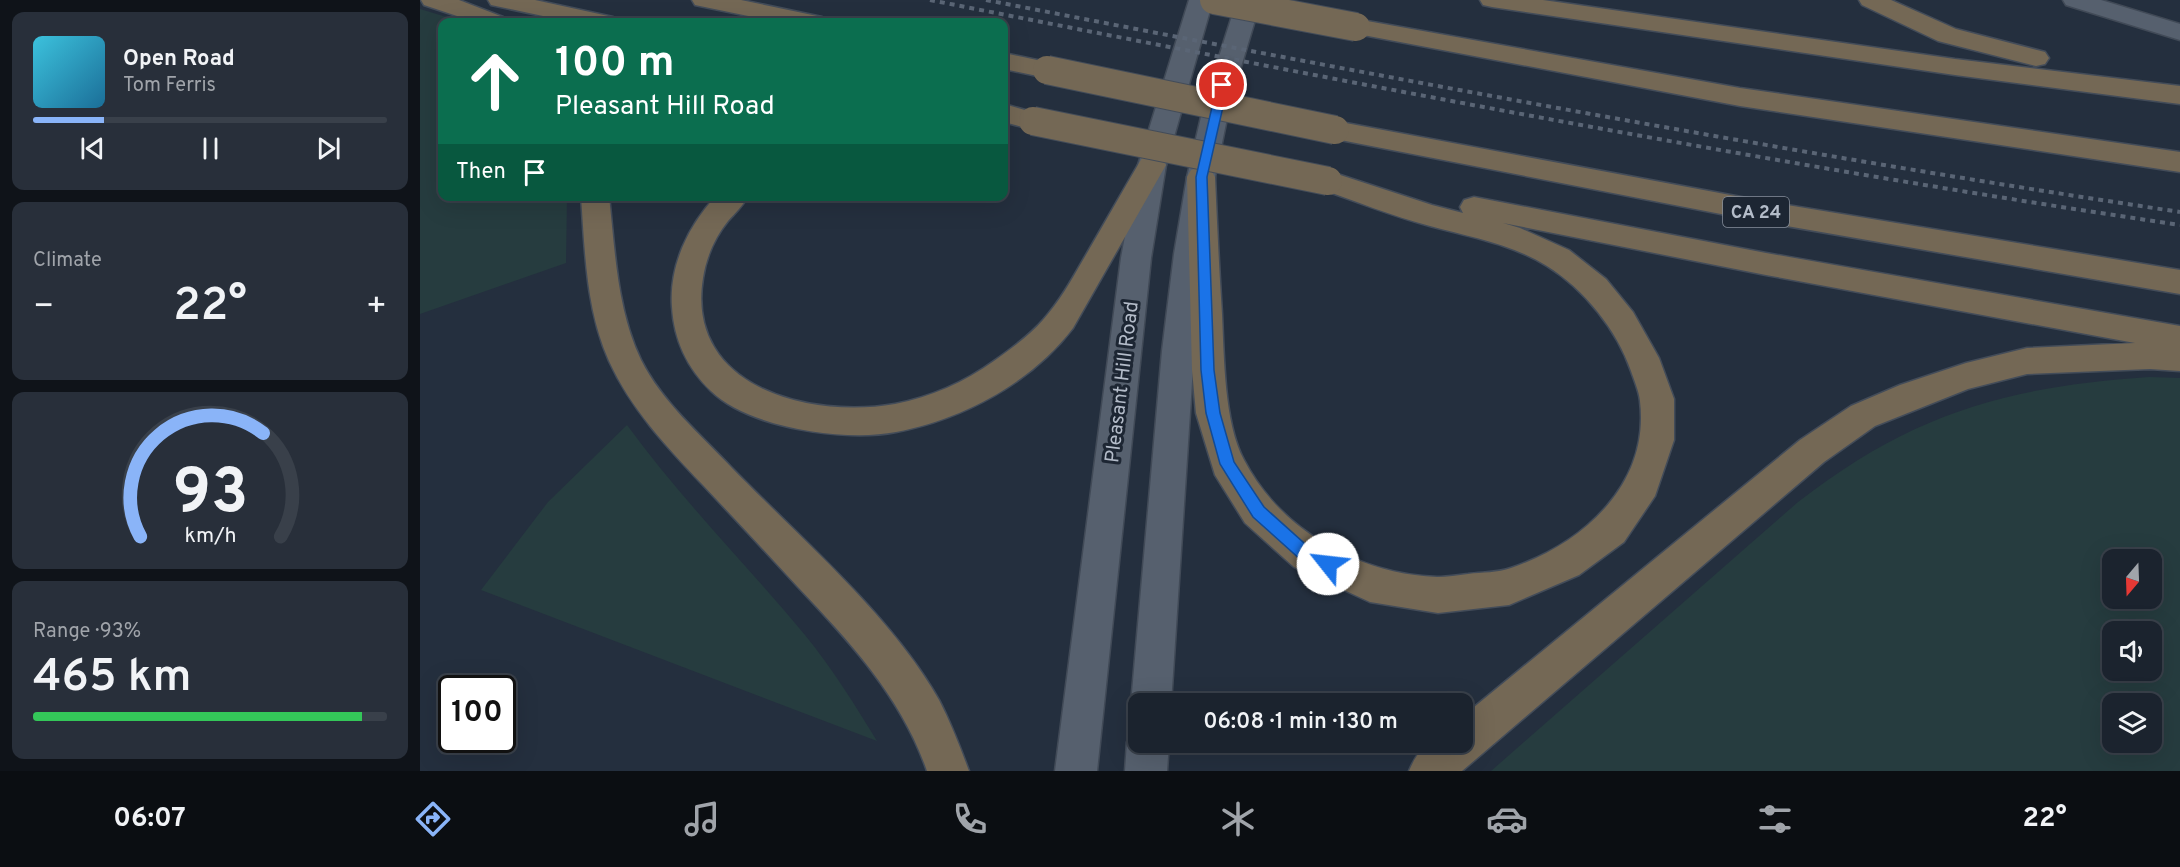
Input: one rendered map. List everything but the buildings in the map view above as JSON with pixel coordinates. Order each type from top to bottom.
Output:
[{"type":"highway","points":[[433,0],[485,18]]},
{"type":"highway","points":[[500,0],[585,18]]},
{"type":"highway","points":[[704,0],[793,18]]},
{"type":"highway","points":[[1214,0],[1740,97],[2180,162]]},
{"type":"highway","points":[[1492,0],[1912,61],[2180,95]]},
{"type":"highway","points":[[1871,0],[1947,35],[1997,49],[2056,63],[2180,82]]},
{"type":"highway","name":"CA 24","points":[[1008,63],[1335,130],[1752,211],[1962,248],[2180,282]]},
{"type":"highway","points":[[1008,114],[1328,182],[1554,221],[1766,264],[2180,339]]},
{"type":"highway","points":[[1008,119],[1033,121]]},
{"type":"highway","points":[[730,201],[702,237],[687,274],[684,313],[698,355],[728,388],[771,410],[828,421],[890,418],[957,399],[1006,371],[1048,335],[1077,297],[1152,165]]},
{"type":"highway","points":[[1201,177],[1208,370],[1213,413],[1227,464],[1258,512],[1307,555],[1370,584],[1438,595],[1509,587],[1566,563],[1611,530],[1643,484],[1657,440],[1657,399],[1643,358],[1622,321],[1595,287],[1558,258],[1510,236],[1428,215],[1328,182]]},
{"type":"highway","points":[[595,201],[602,272],[610,321],[626,362],[650,403],[692,450],[856,620],[891,662],[924,714],[948,771]]},
{"type":"highway","points":[[1430,771],[1812,451],[1863,416],[1955,380],[2026,361],[2150,356],[2180,358]]},
{"type":"main road","name":"Pleasant Hill Road","points":[[1076,771],[1136,258],[1152,165],[1201,0]]},
{"type":"main road","points":[[1152,693],[1178,351],[1201,177],[1217,104],[1250,0]]},
{"type":"main road","points":[[2075,0],[2180,32]]},
{"type":"main road","points":[[2150,0],[2180,9]]},
{"type":"main road","points":[[1146,771],[1147,753]]},
{"type":"green space","points":[[420,9],[450,18],[438,18],[438,201],[567,201],[566,263],[420,314]]},
{"type":"green space","points":[[2149,377],[2180,378],[2180,771],[1491,771],[1798,502],[1840,471],[1881,446],[1922,426],[2005,397],[2050,388]]},
{"type":"green space","points":[[627,425],[669,479],[815,648],[877,741],[481,590],[548,502]]},
{"type":"railway","points":[[930,0],[1554,120],[1866,175],[2180,225]]},
{"type":"railway","points":[[986,0],[1731,139],[2180,212]]},
{"type":"route","points":[[1222,85],[1201,177],[1208,370],[1213,413],[1227,464],[1258,512],[1307,555],[1328,564]]}]
